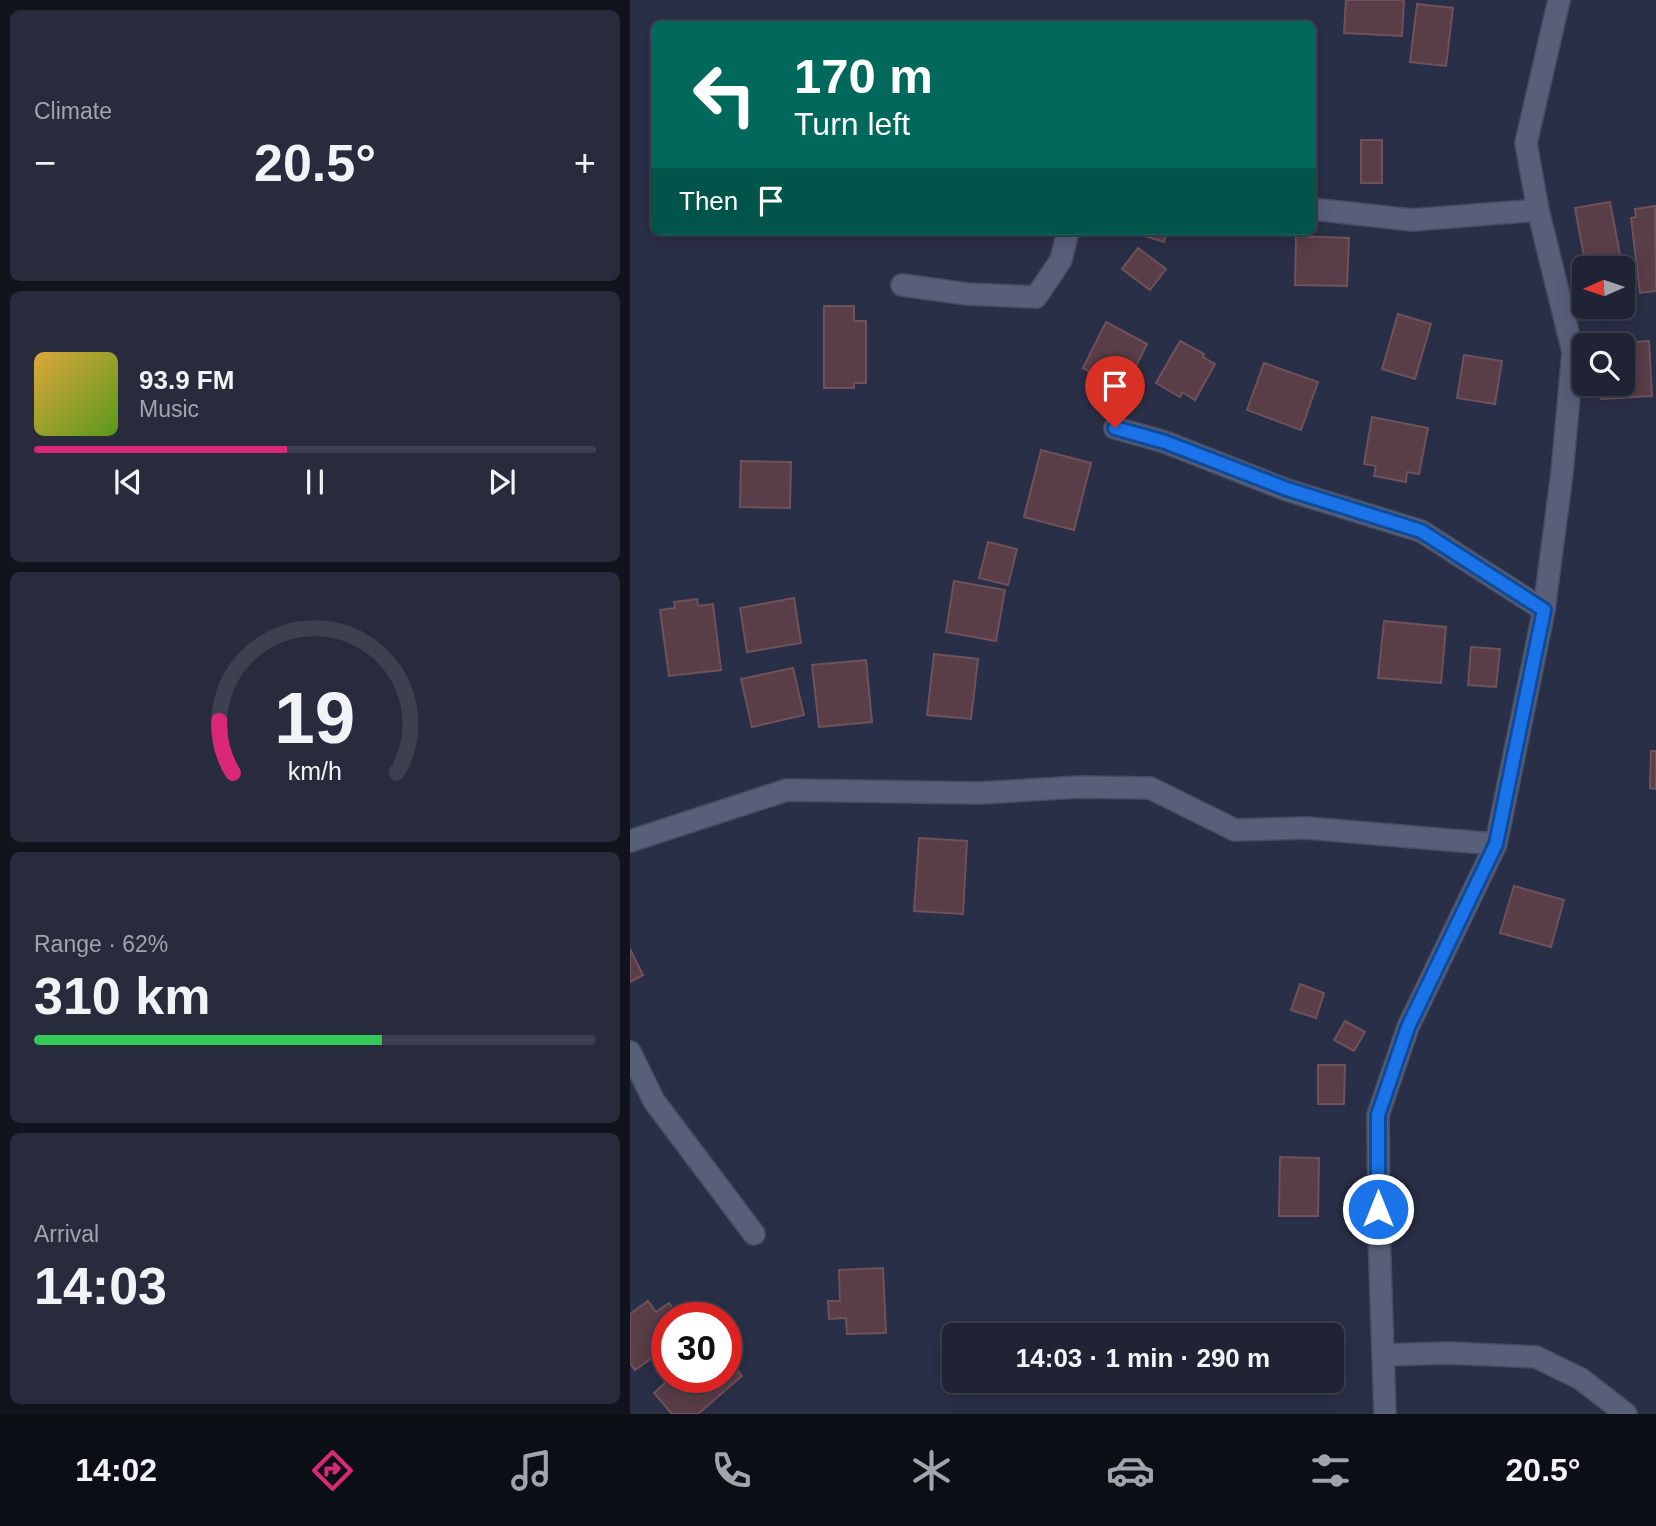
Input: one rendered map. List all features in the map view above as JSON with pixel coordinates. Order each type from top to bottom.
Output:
[{"type":"street","points":[[1385,1414],[1378,1233],[1378,1115],[1408,1027],[1496,844],[1544,610],[1562,473],[1573,352],[1538,210],[1526,143],[1559,0]]},
{"type":"street","points":[[1316,209],[1412,220],[1538,210]]},
{"type":"street","points":[[902,285],[967,293],[1036,297],[1061,260],[1067,235]]},
{"type":"street","points":[[1115,428],[1165,442],[1287,489],[1421,531],[1544,610]]},
{"type":"street","points":[[630,841],[787,790],[979,793],[1080,787],[1150,788],[1235,830],[1307,828],[1496,844]]},
{"type":"street","points":[[630,1052],[654,1101],[754,1234]]},
{"type":"street","points":[[1384,1355],[1448,1353],[1536,1357],[1581,1379],[1626,1414]]},
{"type":"building","points":[[1346,0],[1404,0],[1402,36],[1344,33]]},
{"type":"building","points":[[1417,4],[1453,8],[1446,66],[1410,62]]},
{"type":"building","points":[[1361,140],[1382,140],[1382,183],[1361,183]]},
{"type":"building","points":[[1610,202],[1620,256],[1584,256],[1575,208]]},
{"type":"building","points":[[1655,206],[1656,291],[1640,293],[1631,218],[1636,217],[1635,209]]},
{"type":"building","points":[[1145,235],[1166,235],[1164,242]]},
{"type":"building","points":[[1296,236],[1349,238],[1347,286],[1295,285]]},
{"type":"building","points":[[1138,248],[1166,269],[1150,290],[1122,269]]},
{"type":"building","points":[[824,306],[854,306],[854,321],[866,321],[866,383],[854,383],[854,388],[824,388]]},
{"type":"building","points":[[1398,314],[1431,324],[1415,379],[1382,369]]},
{"type":"building","points":[[1106,322],[1147,344],[1124,390],[1083,368]]},
{"type":"building","points":[[1180,341],[1204,354],[1203,357],[1215,364],[1195,400],[1182,392],[1180,397],[1156,383]]},
{"type":"building","points":[[1649,341],[1652,396],[1601,399],[1601,396],[1635,396],[1635,342]]},
{"type":"building","points":[[1464,355],[1502,361],[1495,404],[1457,398]]},
{"type":"building","points":[[1264,363],[1318,382],[1301,430],[1247,410]]},
{"type":"building","points":[[1372,417],[1428,428],[1419,474],[1407,472],[1406,482],[1374,476],[1376,466],[1364,464]]},
{"type":"building","points":[[1041,450],[1091,463],[1074,530],[1024,517]]},
{"type":"building","points":[[741,461],[791,462],[790,508],[740,507]]},
{"type":"building","points":[[988,542],[1017,549],[1008,585],[979,578]]},
{"type":"building","points":[[954,581],[1005,590],[996,641],[946,632]]},
{"type":"building","points":[[794,598],[801,643],[747,652],[740,608]]},
{"type":"building","points":[[697,599],[698,606],[713,604],[721,670],[669,676],[660,610],[675,608],[674,602]]},
{"type":"building","points":[[1384,621],[1446,627],[1441,683],[1378,678]]},
{"type":"building","points":[[1471,647],[1500,649],[1496,687],[1468,685]]},
{"type":"building","points":[[934,654],[978,659],[971,719],[927,715]]},
{"type":"building","points":[[866,660],[872,722],[819,727],[812,665]]},
{"type":"building","points":[[793,668],[804,715],[752,727],[741,679]]},
{"type":"building","points":[[1651,751],[1656,751],[1656,789],[1650,788]]},
{"type":"building","points":[[919,838],[967,841],[963,914],[914,911]]},
{"type":"building","points":[[1514,886],[1564,900],[1551,947],[1500,933]]},
{"type":"building","points":[[630,949],[643,975],[630,982]]},
{"type":"building","points":[[1300,984],[1324,993],[1316,1018],[1291,1010]]},
{"type":"building","points":[[1345,1021],[1365,1032],[1354,1051],[1334,1040]]},
{"type":"building","points":[[1318,1065],[1345,1065],[1344,1104],[1318,1104]]},
{"type":"building","points":[[1280,1157],[1319,1158],[1318,1216],[1279,1216]]},
{"type":"building","points":[[883,1268],[886,1333],[847,1334],[846,1318],[829,1319],[828,1301],[840,1301],[839,1270]]},
{"type":"building","points":[[648,1301],[651,1305],[651,1358],[635,1370],[630,1363],[630,1314]]},
{"type":"building","points":[[654,1393],[722,1393],[698,1414],[672,1414]]},
{"type":"route","points":[[1115,428],[1165,442],[1287,489],[1421,531],[1544,610],[1496,844],[1408,1027],[1378,1115],[1378,1209]]}]
